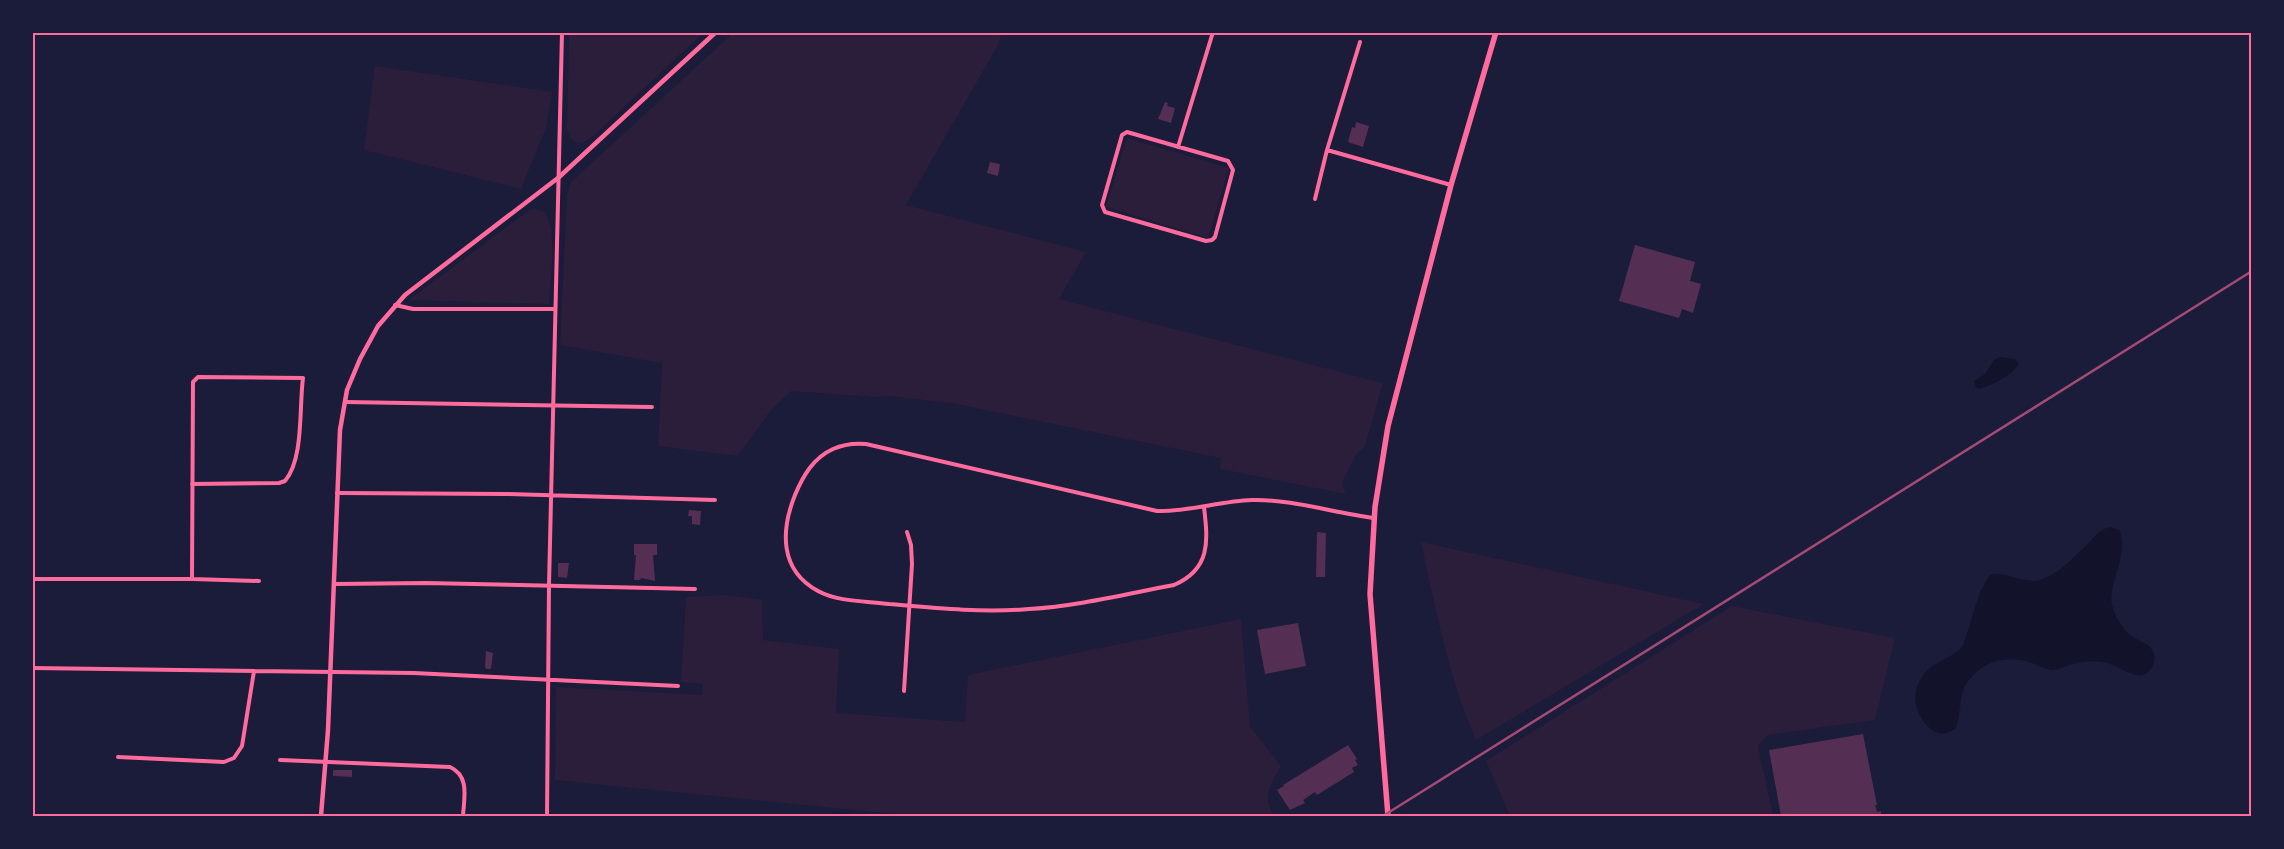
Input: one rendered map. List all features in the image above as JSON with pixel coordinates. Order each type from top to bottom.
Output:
[{"type":"main road","points":[[1388,816],[1371,626],[1370,586],[1374,518],[1388,426],[1451,185],[1496,32]]},
{"type":"street","points":[[547,816],[549,585],[562,32]]},
{"type":"street","points":[[321,816],[331,672],[340,430],[344,402],[353,374],[369,341],[395,305],[418,283],[522,207],[558,178],[716,32]]},
{"type":"street","points":[[1178,147],[1213,32]]},
{"type":"street","points":[[1315,198],[1327,150],[1360,42]]},
{"type":"street","points":[[1127,132],[1178,147],[1228,161],[1232,165],[1233,170],[1215,237],[1208,242],[1106,212],[1103,209],[1102,205],[1123,133],[1127,132]]},
{"type":"street","points":[[1327,150],[1451,185]]},
{"type":"street","points":[[395,305],[413,309],[555,309]]},
{"type":"street","points":[[192,484],[279,483],[285,481],[293,466],[298,446],[303,378],[198,377],[195,379],[192,385],[192,484],[192,579]]},
{"type":"street","points":[[344,402],[652,407]]},
{"type":"street","points":[[1204,507],[1207,544],[1202,562],[1190,577],[1174,585],[1097,600],[1027,610],[909,606],[848,600],[818,591],[802,578],[789,557],[785,534],[787,514],[806,472],[821,456],[831,450],[855,444],[866,444],[1140,508],[1174,511],[1232,501],[1272,500],[1374,518]]},
{"type":"street","points":[[337,493],[551,495],[716,500]]},
{"type":"street","points":[[904,691],[912,559],[907,532]]},
{"type":"street","points":[[32,579],[192,579],[259,582]]},
{"type":"street","points":[[335,584],[549,585],[696,589]]},
{"type":"street","points":[[32,668],[476,675],[678,686]]},
{"type":"street","points":[[118,757],[224,762],[234,758],[242,746],[254,671]]},
{"type":"street","points":[[280,760],[450,766],[460,772],[465,785],[463,816]]},
{"type":"shaded area","points":[[569,32],[703,33],[592,137],[577,142],[569,136],[567,131]]},
{"type":"shaded area","points":[[733,33],[1002,33],[998,45],[906,205],[1086,252],[1059,299],[1383,383],[1365,446],[1356,455],[1342,483],[1346,494],[1220,469],[1221,458],[951,403],[890,396],[877,397],[791,391],[771,410],[738,456],[658,446],[662,363],[560,345],[567,195],[571,182]]},
{"type":"shaded area","points":[[375,66],[552,92],[546,128],[521,189],[364,150]]},
{"type":"shaded area","points":[[1127,138],[1229,168],[1208,238],[1106,207]]},
{"type":"shaded area","points":[[533,209],[543,211],[551,229],[552,255],[549,304],[409,300],[528,211]]},
{"type":"shaded area","points":[[2000,357],[2015,359],[2019,364],[2001,380],[1978,389],[1974,381],[1985,374],[1994,360]]},
{"type":"shaded area","points":[[2109,527],[2119,530],[2122,540],[2122,549],[2111,596],[2113,609],[2126,631],[2153,651],[2154,661],[2152,668],[2144,674],[2137,675],[2098,661],[2077,663],[2052,670],[2020,660],[1995,661],[1980,669],[1965,685],[1956,728],[1944,734],[1932,730],[1925,723],[1916,707],[1916,690],[1924,674],[1931,667],[1963,646],[1980,592],[1990,575],[2003,574],[2030,581],[2049,577],[2071,560],[2099,533]]},
{"type":"shaded area","points":[[1421,542],[1704,604],[1476,740],[1450,667]]},
{"type":"shaded area","points":[[724,595],[762,600],[763,640],[839,649],[836,713],[965,722],[968,675],[1241,619],[1250,726],[1281,766],[1271,785],[1268,796],[1270,809],[1274,816],[915,816],[555,780],[556,687],[702,695],[703,684],[681,682],[686,597]]},
{"type":"shaded area","points":[[1732,606],[1895,638],[1875,720],[1767,735],[1758,746],[1773,816],[1510,816],[1486,761]]},
{"type":"building","points":[[1165,102],[1168,103],[1167,106],[1175,108],[1171,123],[1158,119]]},
{"type":"building","points":[[1356,122],[1369,126],[1363,147],[1348,142],[1352,127],[1355,128]]},
{"type":"building","points":[[990,162],[1000,164],[998,176],[987,173]]},
{"type":"building","points":[[1635,245],[1695,262],[1690,281],[1701,284],[1693,313],[1682,309],[1679,318],[1619,301]]},
{"type":"building","points":[[689,510],[701,511],[700,525],[692,524],[692,516],[688,516]]},
{"type":"building","points":[[1317,532],[1326,533],[1325,577],[1316,577]]},
{"type":"building","points":[[634,544],[657,544],[657,555],[653,555],[655,581],[641,578],[640,580],[634,580],[636,555],[634,555]]},
{"type":"building","points":[[558,563],[569,563],[567,578],[558,577]]},
{"type":"building","points":[[1298,623],[1306,666],[1265,674],[1257,630]]},
{"type":"building","points":[[486,651],[493,653],[491,669],[486,669],[485,667]]},
{"type":"building","points":[[1863,734],[1877,805],[1875,805],[1877,812],[1881,811],[1881,816],[1781,816],[1769,750]]},
{"type":"building","points":[[1348,745],[1357,759],[1355,760],[1358,765],[1352,768],[1354,772],[1317,795],[1315,792],[1303,800],[1305,803],[1290,810],[1277,790]]},
{"type":"building","points":[[333,770],[352,770],[352,777],[333,776]]},
{"type":"railway","points":[[1383,816],[2252,271]]}]
